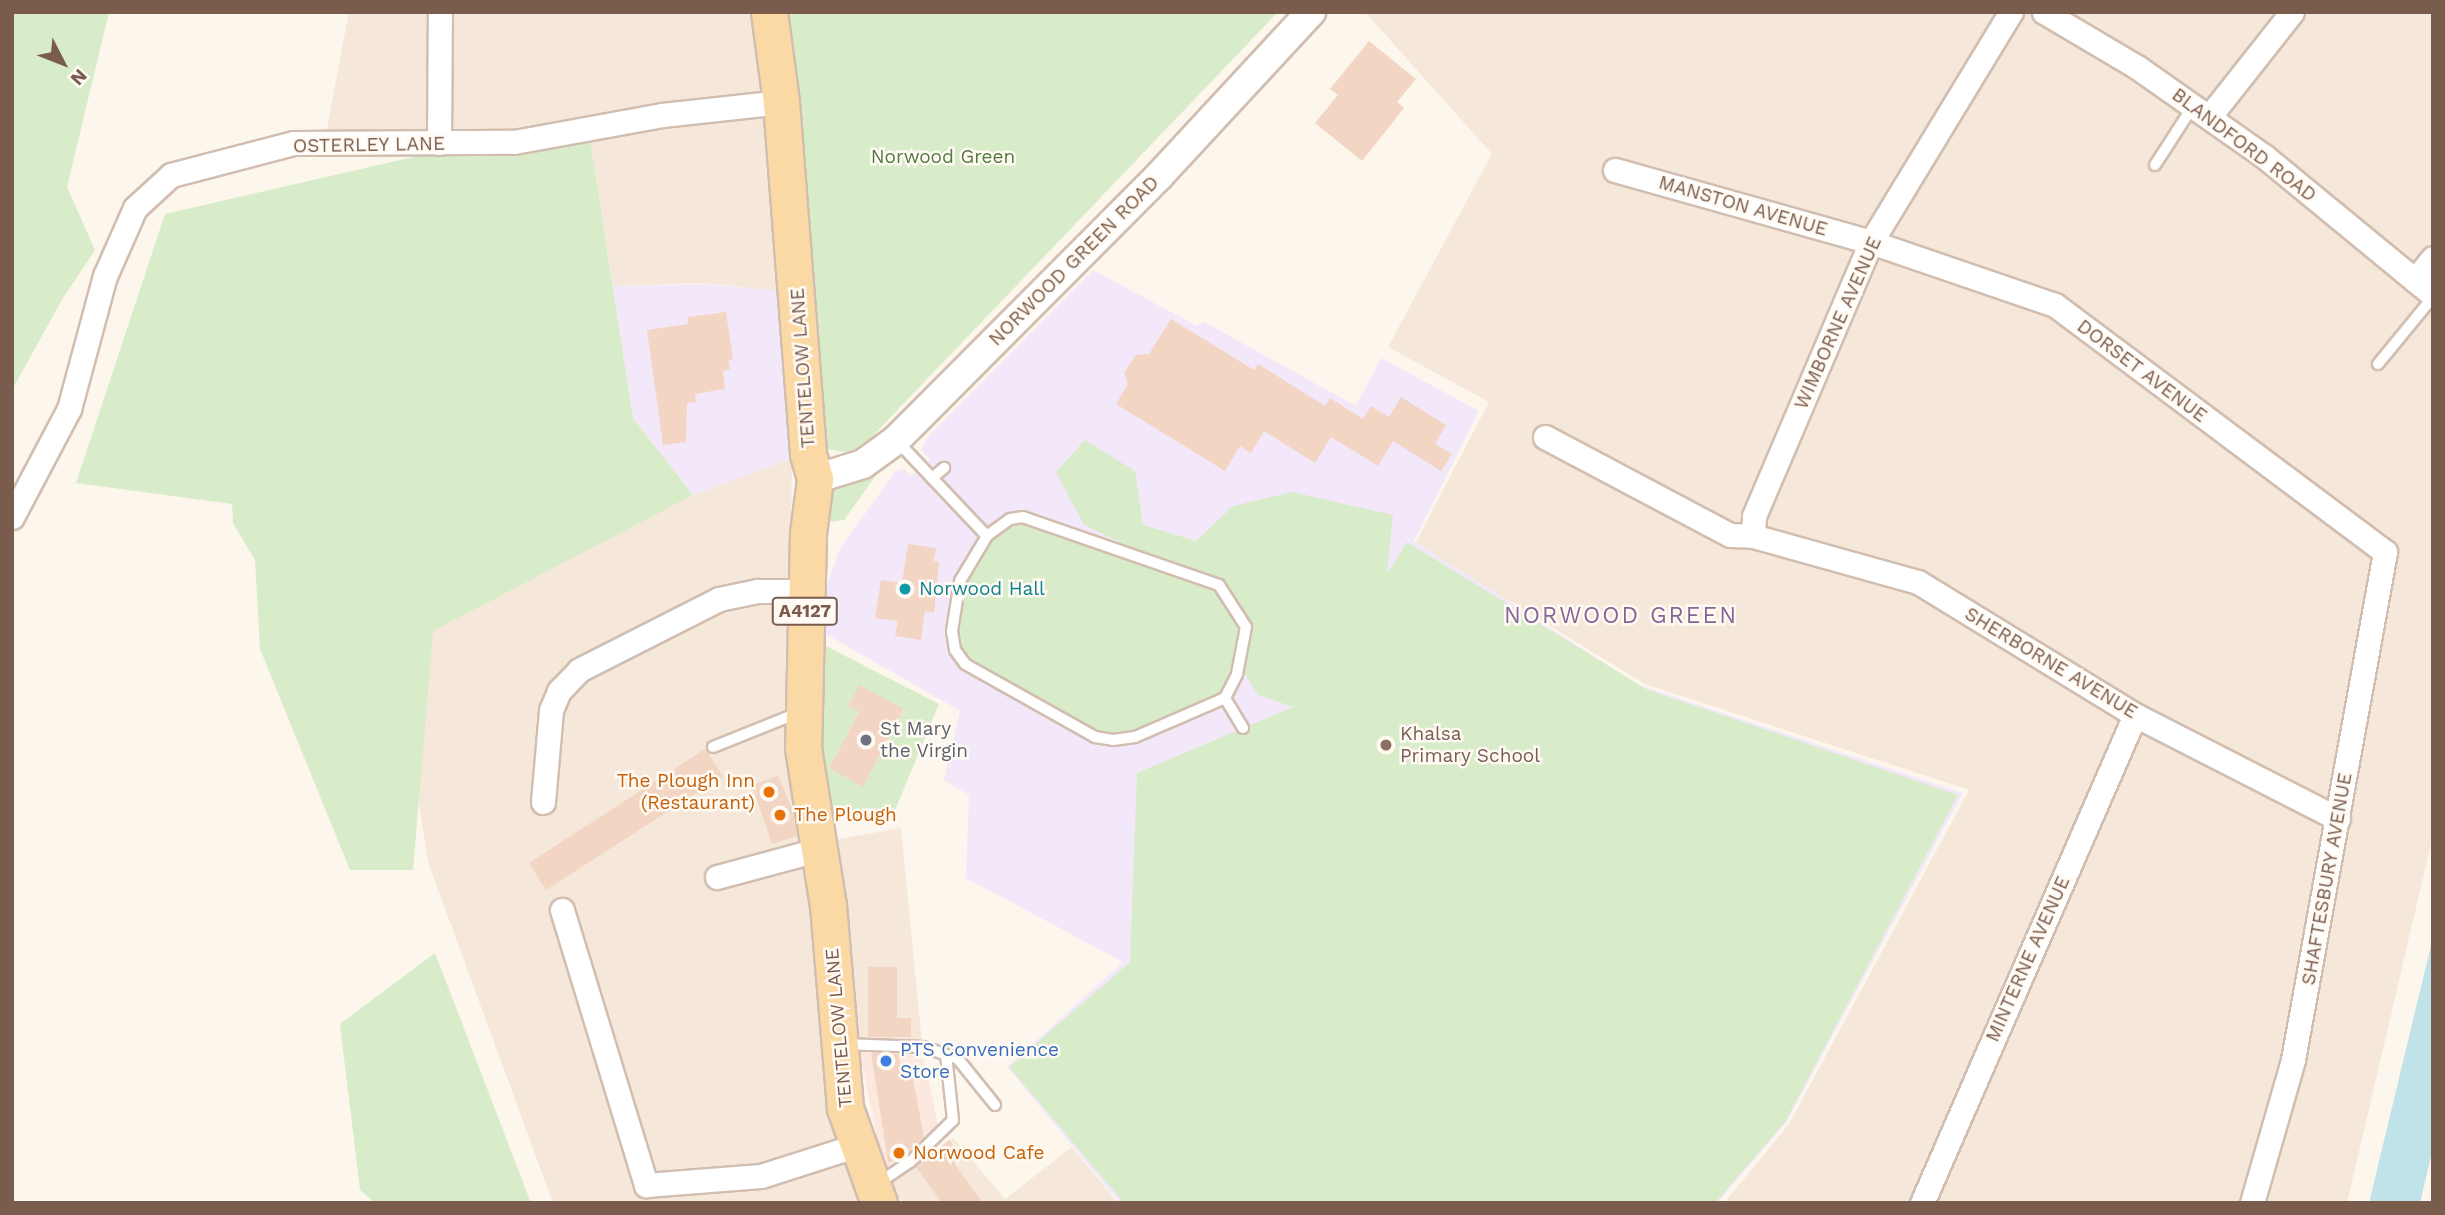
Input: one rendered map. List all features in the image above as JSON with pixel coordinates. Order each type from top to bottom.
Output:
[{"type":"main road","name":"TENTELOW LANE","points":[[769,12],[781,102],[808,454],[815,479],[806,591],[801,712],[805,765],[821,849],[837,1043],[855,1146],[876,1195]]},
{"type":"street","points":[[439,143],[440,12]]},
{"type":"street","name":"NORWOOD GREEN ROAD","points":[[815,479],[863,464],[896,440],[1141,193],[1311,12]]},
{"type":"street","name":"WIMBORNE AVENUE","points":[[1753,536],[1754,516],[1871,242],[2011,12]]},
{"type":"street","name":"BLANDFORD ROAD","points":[[2044,12],[2137,67],[2201,112],[2433,296]]},
{"type":"street","points":[[2201,112],[2292,12]]},
{"type":"street","name":"OSTERLEY LANE","points":[[12,517],[37,478],[68,410],[105,276],[135,208],[171,175],[294,143],[514,142],[662,115],[781,102]]},
{"type":"street","name":"MANSTON AVENUE","points":[[1615,170],[1871,242]]},
{"type":"street","name":"DORSET AVENUE","points":[[1871,242],[2055,305],[2385,552]]},
{"type":"street","points":[[2415,280],[2433,258]]},
{"type":"street","name":"SHERBORNE AVENUE","points":[[1545,437],[1730,535],[1753,536],[1918,582],[2135,715],[2338,818]]},
{"type":"street","name":"SHAFTESBURY AVENUE","points":[[2252,1203],[2293,1060],[2385,552]]},
{"type":"street","points":[[543,802],[551,710],[559,691],[579,670],[719,599],[747,592],[806,591]]},
{"type":"street","name":"MINTERNE AVENUE","points":[[1922,1203],[2135,715]]},
{"type":"street","points":[[718,877],[821,849]]},
{"type":"street","points":[[562,909],[646,1185],[761,1176],[855,1146]]},
{"type":"lane","points":[[2155,165],[2201,112]]},
{"type":"lane","points":[[2378,364],[2433,296]]},
{"type":"lane","points":[[896,440],[987,536]]},
{"type":"lane","points":[[933,478],[944,467]]},
{"type":"lane","points":[[1010,519],[1035,519],[1219,585],[1246,626],[1237,674],[1225,698],[1135,737],[1113,740],[1095,737],[979,674],[956,650],[952,631],[960,581],[987,536],[1010,519]]},
{"type":"lane","points":[[1225,698],[1243,728]]},
{"type":"lane","points":[[713,747],[771,720],[801,712]]},
{"type":"lane","points":[[837,1043],[924,1047],[958,1059],[995,1105]]},
{"type":"lane","points":[[876,1195],[953,1120],[946,1055]]},
{"type":"shaded area","points":[[349,12],[754,12],[779,291],[704,283],[613,286],[590,138],[325,139]]},
{"type":"shaded area","points":[[1365,12],[2433,12],[2433,835],[2347,1203],[1724,1203],[1789,1124],[1969,790],[1645,684],[1415,544],[1489,402],[1388,347],[1492,154]]},
{"type":"shaded area","name":"Khalsa Primary School","points":[[1093,270],[1197,326],[1204,322],[1356,406],[1381,358],[1479,411],[1414,541],[1639,685],[1963,793],[1786,1123],[1717,1203],[1120,1203],[1007,1067],[1123,962],[966,878],[969,795],[944,780],[960,711],[824,633],[826,588],[840,548],[896,471],[904,469],[911,476],[930,460],[921,450],[927,438]]},
{"type":"shaded area","points":[[707,284],[779,291],[792,458],[693,495],[633,418],[613,286]]},
{"type":"shaded area","points":[[792,458],[791,554],[816,843],[901,828],[922,1043],[832,1042],[841,1158],[869,1203],[553,1203],[428,862],[392,634],[693,495]]},
{"type":"shaded area","points":[[859,1049],[897,1050],[924,1059],[941,1139],[884,1173]]},
{"type":"shaded area","points":[[953,1138],[1005,1199],[1072,1147],[1118,1203],[904,1203],[887,1184]]},
{"type":"green space","points":[[12,12],[109,12],[67,187],[95,250],[63,298],[12,390]]},
{"type":"green space","name":"Norwood Green","points":[[782,12],[1278,12],[862,447],[845,452],[826,449],[818,438]]},
{"type":"green space","points":[[590,138],[633,418],[693,495],[433,631],[413,870],[350,870],[260,649],[255,560],[233,523],[232,504],[76,483],[165,214],[435,152]]},
{"type":"green space","name":"Khalsa Primary School","points":[[1085,440],[1135,471],[1143,525],[1196,541],[1233,506],[1292,492],[1393,515],[1387,574],[1407,542],[1646,689],[1958,795],[1785,1122],[1715,1203],[1124,1203],[1009,1067],[1130,962],[1137,773],[1293,707],[1258,695],[1239,665],[1225,698],[1113,740],[979,674],[955,650],[955,599],[987,536],[1023,517],[1187,574],[1084,525],[1056,472]]},
{"type":"green space","points":[[884,464],[844,520],[822,523],[827,498],[834,490]]},
{"type":"green space","points":[[822,644],[939,704],[895,810],[833,820],[818,713]],"holes":[[[859,686],[904,710],[863,786],[829,768],[859,712],[848,706]]]},
{"type":"green space","points":[[435,953],[531,1203],[375,1203],[360,1190],[340,1024]]},
{"type":"water","points":[[2433,937],[2433,1148],[2420,1203],[2369,1203]]},
{"type":"building","points":[[1369,41],[1416,79],[1397,102],[1404,108],[1362,161],[1315,123],[1338,95],[1330,89]]},
{"type":"building","points":[[726,312],[733,359],[728,361],[730,369],[723,371],[725,389],[695,394],[696,402],[687,403],[686,442],[663,445],[647,330],[688,324],[688,317]]},
{"type":"building","points":[[1171,319],[1254,370],[1258,364],[1325,406],[1330,398],[1363,419],[1371,406],[1389,417],[1401,397],[1446,425],[1435,444],[1452,454],[1441,471],[1393,441],[1378,466],[1331,437],[1315,463],[1264,431],[1251,453],[1240,446],[1225,471],[1116,404],[1128,384],[1124,373],[1136,355],[1149,354]]},
{"type":"building","name":"Norwood Hall","points":[[908,544],[936,548],[934,561],[939,562],[934,613],[925,611],[921,640],[895,636],[898,621],[875,618],[881,580],[902,583]]},
{"type":"building","name":"St Mary the Virgin","points":[[859,685],[904,709],[863,787],[829,768],[859,712],[848,706]]},
{"type":"building","points":[[705,749],[723,776],[546,890],[529,863]]},
{"type":"building","name":"The Plough","points":[[778,776],[792,808],[797,836],[772,844],[752,785]]},
{"type":"building","points":[[868,967],[897,967],[897,1018],[911,1018],[911,1037],[868,1037]]},
{"type":"building","points":[[871,1053],[899,1054],[902,1076],[912,1074],[924,1137],[899,1160],[888,1162]]},
{"type":"building","points":[[949,1140],[962,1157],[954,1163],[983,1203],[942,1203],[916,1167]]},
{"type":"place","name":"Norwood Hall","points":[[905,589]]},
{"type":"place","name":"St Mary the Virgin","points":[[866,740]]},
{"type":"place","name":"Khalsa Primary School","points":[[1386,745]]},
{"type":"place","name":"The Plough Inn (Restaurant)","points":[[769,792]]},
{"type":"place","name":"The Plough","points":[[780,815]]},
{"type":"place","name":"PTS Convenience Store","points":[[886,1061]]},
{"type":"place","name":"Norwood Cafe","points":[[899,1153]]},
{"type":"district","name":"NORWOOD GREEN","points":[[1621,616]]}]
